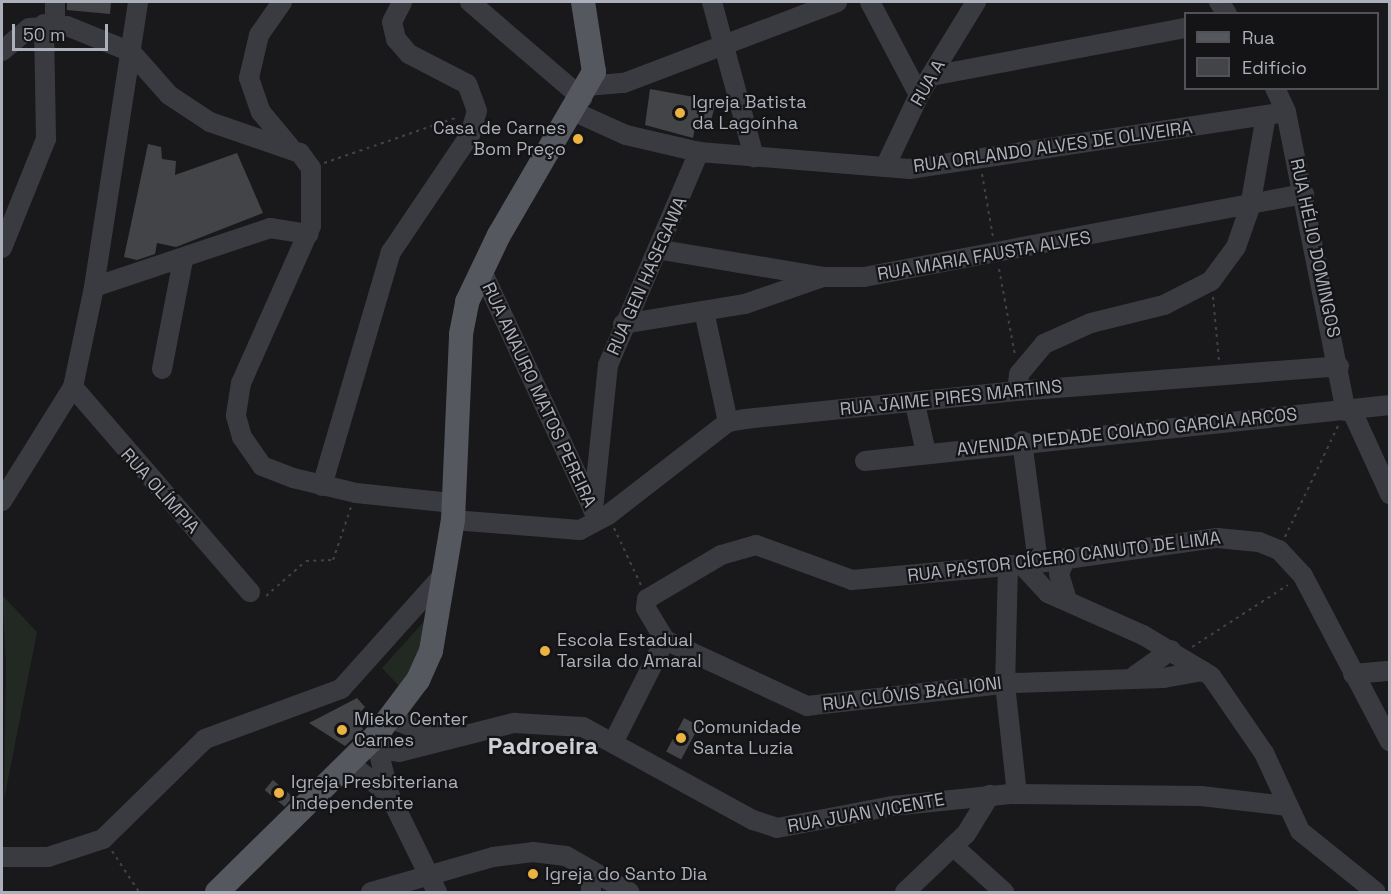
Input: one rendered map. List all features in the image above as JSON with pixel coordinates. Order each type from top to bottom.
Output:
[{"type":"main road","points":[[218,892],[375,737],[390,717],[430,651],[446,572],[453,512],[461,334],[481,269],[581,99],[594,72],[583,2]]},
{"type":"street","points":[[2,248],[46,139],[50,24],[56,2]]},
{"type":"street","points":[[2,501],[73,387],[94,287],[138,2]]},
{"type":"street","points":[[282,2],[259,35],[249,78],[261,112],[311,168],[309,234],[241,383],[236,416],[246,446],[262,466],[322,486],[356,493],[453,512],[580,530],[728,422],[704,311]]},
{"type":"street","points":[[322,486],[391,252],[470,135],[477,111],[467,84],[409,54],[396,39],[392,22],[402,2]]},
{"type":"street","name":"RUA ORLANDO ALVES DE OLIVEIRA","points":[[470,2],[581,99],[626,135],[699,152],[885,167],[937,167],[1286,112]]},
{"type":"street","points":[[712,2],[722,46],[754,157]]},
{"type":"street","points":[[581,99],[837,2]]},
{"type":"street","points":[[870,2],[919,95]]},
{"type":"street","name":"RUA A","points":[[885,167],[919,95],[976,2]]},
{"type":"street","points":[[5,42],[50,24],[131,52],[169,95],[210,122],[290,147]]},
{"type":"street","points":[[932,76],[1184,28]]},
{"type":"street","name":"RUA HÉLIO DOMINGOS","points":[[1276,90],[1286,112],[1348,410],[1389,494]]},
{"type":"street","points":[[1017,391],[1019,374],[1044,344],[1091,323],[1164,305],[1211,281],[1236,247],[1250,207],[1266,115]]},
{"type":"street","name":"RUA GEN HASEGAWA","points":[[599,515],[602,400],[623,324],[662,250],[699,152]]},
{"type":"street","name":"RUA MARIA FAUSTA ALVES","points":[[662,250],[822,277],[864,277],[997,256],[1250,207],[1304,194]]},
{"type":"street","points":[[94,287],[183,260],[270,228],[309,234]]},
{"type":"street","points":[[162,369],[183,260]]},
{"type":"street","name":"RUA ANAURO MATOS PEREIRA","points":[[481,269],[599,515]]},
{"type":"street","points":[[623,324],[773,297],[822,277]]},
{"type":"street","name":"RUA JAIME PIRES MARTINS","points":[[728,422],[915,404],[1017,391],[1339,366]]},
{"type":"street","name":"RUA OLÍMPIA","points":[[73,387],[250,592]]},
{"type":"street","points":[[915,404],[926,453]]},
{"type":"street","name":"AVENIDA PIEDADE COIADO GARCIA ARCOS","points":[[865,461],[1022,441],[1389,405]]},
{"type":"street","points":[[1017,794],[1005,684],[1022,564],[1022,441]]},
{"type":"street","name":"RUA PASTOR CÍCERO CANUTO DE LIMA","points":[[647,599],[721,555],[756,545],[852,579],[1022,564],[1217,538],[1259,542],[1279,550]]},
{"type":"street","points":[[1279,550],[1303,576],[1389,741]]},
{"type":"street","points":[[1066,558],[1059,574],[1067,600]]},
{"type":"street","points":[[1022,564],[1041,588],[1175,652],[1203,671],[1230,698],[1264,753],[1287,806],[1315,848],[1376,892]]},
{"type":"street","points":[[2,857],[48,857],[104,839],[205,739],[341,689],[446,572]]},
{"type":"street","points":[[614,741],[665,640],[646,608],[647,599]]},
{"type":"street","name":"RUA CLÓVIS BAGLIONI","points":[[665,640],[807,706],[1005,684],[1136,675],[1164,678],[1203,671]]},
{"type":"street","points":[[1136,675],[1175,652]]},
{"type":"street","points":[[1353,674],[1389,671]]},
{"type":"street","name":"RUA JUAN VICENTE","points":[[390,717],[423,731],[462,732],[557,723],[614,741],[753,820],[777,828],[892,806],[990,795],[1259,801],[1287,806]]},
{"type":"street","name":"RUA JUAN VICENTE","points":[[375,737],[387,750],[399,752],[462,732]]},
{"type":"street","points":[[375,737],[389,794],[430,873],[437,892]]},
{"type":"street","points":[[1259,801],[1266,789],[1264,753]]},
{"type":"street","points":[[349,763],[389,794]]},
{"type":"street","points":[[905,892],[953,846],[990,795]]},
{"type":"street","points":[[953,846],[1005,892]]},
{"type":"street","points":[[371,892],[430,873],[533,852],[566,856],[629,892]]},
{"type":"street","points":[[591,870],[591,892]]},
{"type":"path","points":[[311,168],[477,111]]},
{"type":"path","points":[[1211,281],[1221,375]]},
{"type":"path","points":[[1279,550],[1348,410]]},
{"type":"path","points":[[250,592],[266,596],[306,561],[333,560],[356,493]]},
{"type":"path","points":[[599,515],[647,599]]},
{"type":"path","points":[[1175,652],[1303,576]]},
{"type":"path","points":[[104,839],[139,892]]},
{"type":"shaded area","points":[[2,595],[37,632],[4,800],[6,662]]},
{"type":"shaded area","points":[[429,616],[419,657],[400,687],[382,668]]},
{"type":"building","points":[[67,2],[111,2],[110,14],[67,10]]},
{"type":"building","name":"Igreja Batista da Lagoínha","points":[[650,89],[716,101],[709,129],[695,127],[693,138],[645,125]]},
{"type":"building","points":[[148,144],[161,147],[162,159],[176,161],[175,175],[237,153],[263,213],[176,247],[157,243],[155,254],[137,260],[124,257]]},
{"type":"building","name":"Mieko Center Carnes","points":[[357,698],[365,707],[356,717],[363,729],[345,746],[309,723]]},
{"type":"building","name":"Comunidade Santa Luzia","points":[[684,718],[699,726],[681,760],[666,752]]},
{"type":"building","name":"Igreja Presbiteriana Independente","points":[[273,780],[293,797],[285,807],[265,790]]},
{"type":"place","name":"Igreja Batista da Lagoínha","points":[[680,113]]},
{"type":"place","name":"Casa de Carnes Bom Preço","points":[[578,139]]},
{"type":"place","name":"Escola Estadual Tarsila do Amaral","points":[[545,651]]},
{"type":"place","name":"Mieko Center Carnes","points":[[342,730]]},
{"type":"place","name":"Comunidade Santa Luzia","points":[[681,738]]},
{"type":"place","name":"Igreja Presbiteriana Independente","points":[[279,793]]},
{"type":"place","name":"Igreja do Santo Dia","points":[[533,874]]},
{"type":"district","name":"Padroeira","points":[[543,746]]}]
